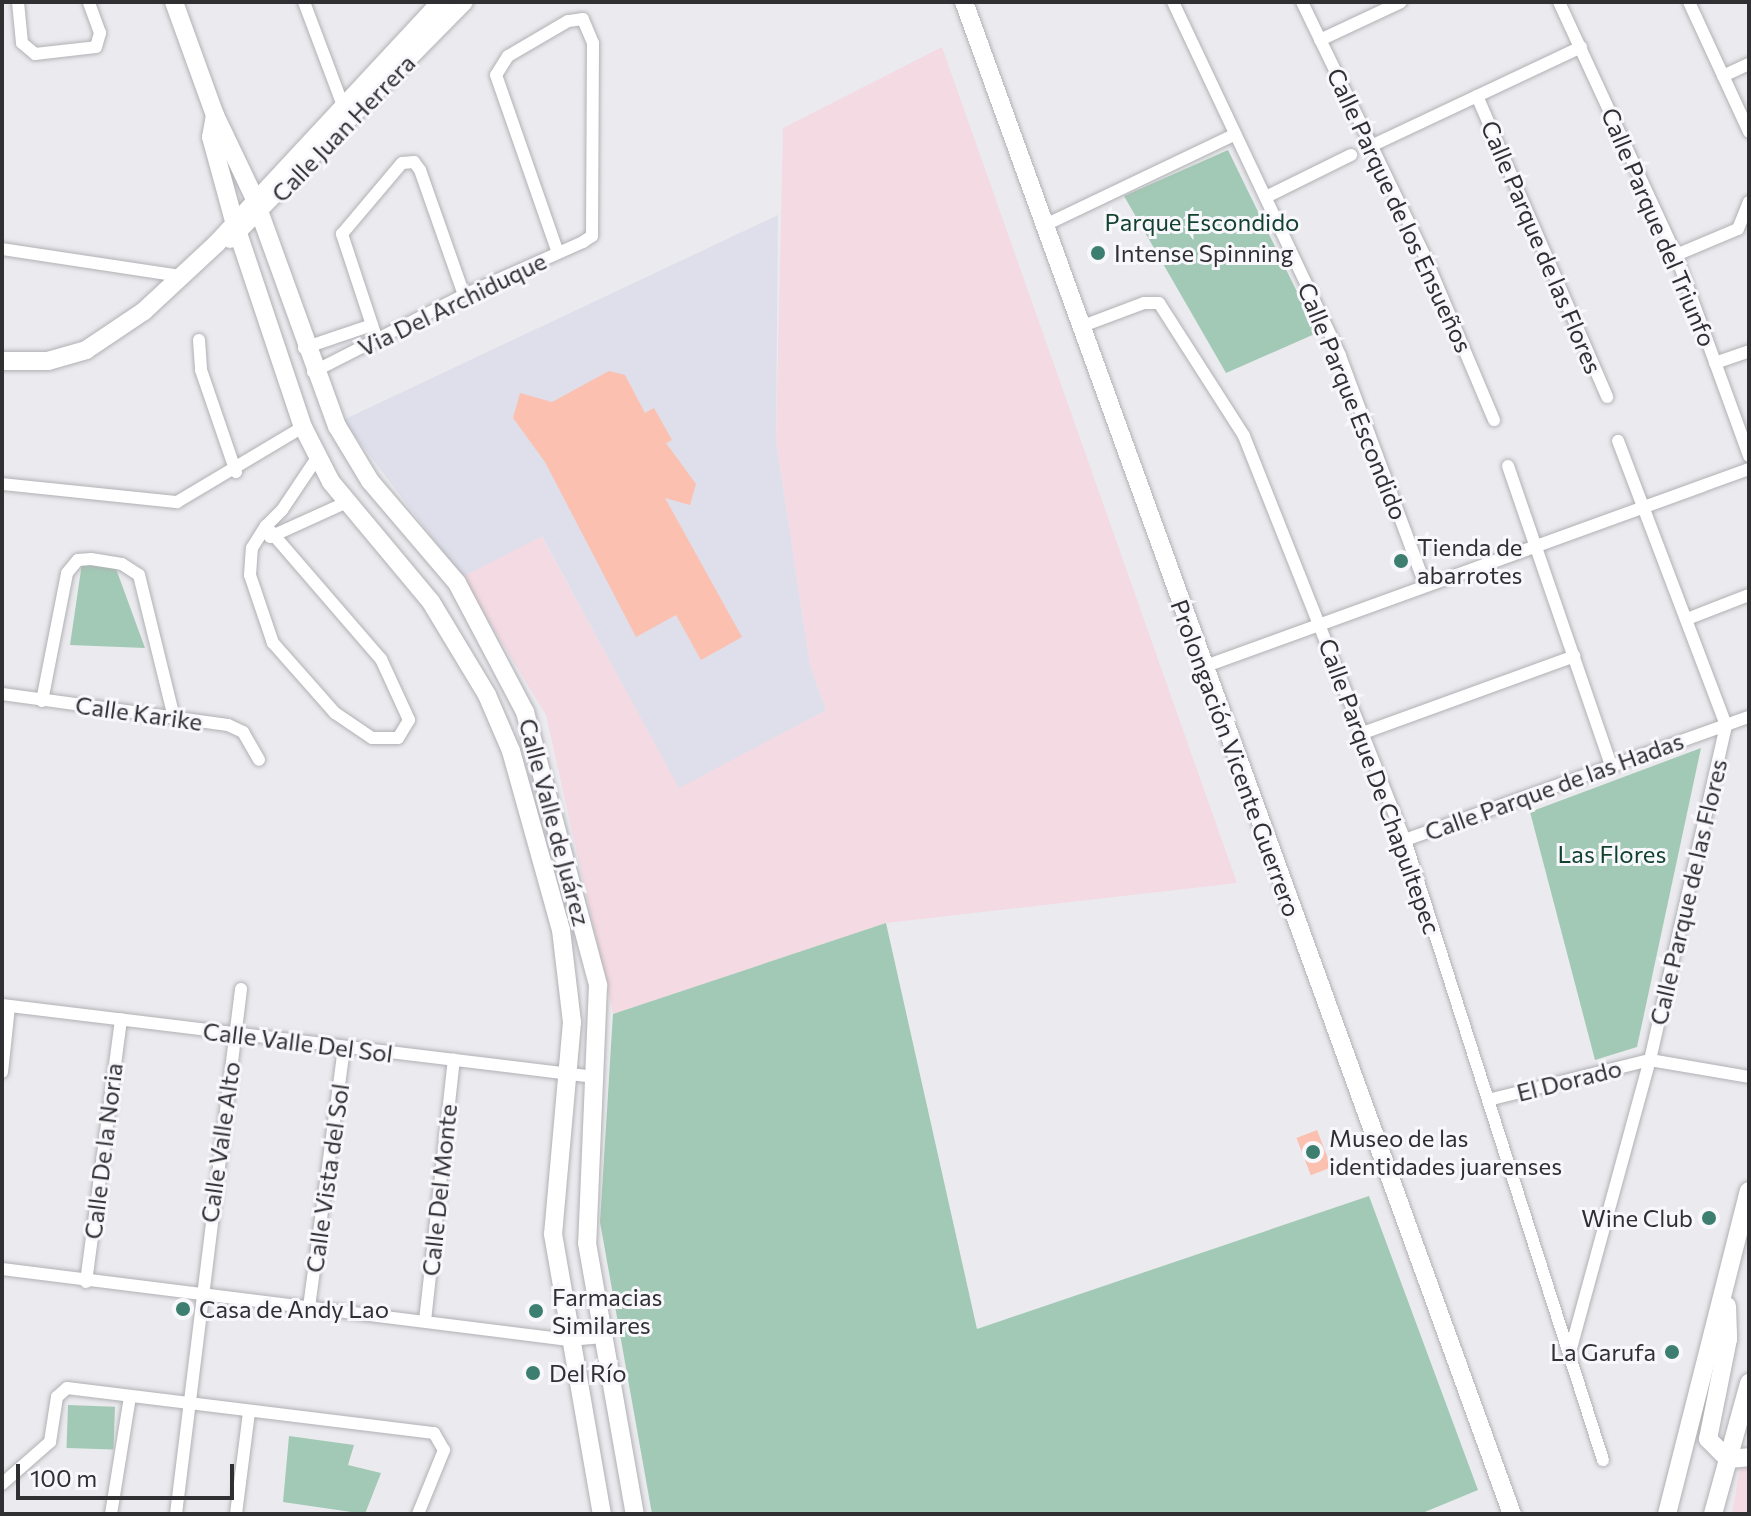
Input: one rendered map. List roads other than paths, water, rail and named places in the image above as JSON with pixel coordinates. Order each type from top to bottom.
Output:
[{"type":"street","points":[[18,2],[22,43],[35,54],[96,47],[100,33],[89,2]]},
{"type":"street","points":[[174,2],[215,115]]},
{"type":"street","points":[[304,2],[346,112]]},
{"type":"street","name":"Calle Juan Herrera","points":[[2,361],[48,361],[100,344],[237,228],[346,112],[441,2]]},
{"type":"street","name":"Calle Juan Herrera","points":[[346,112],[464,2]]},
{"type":"street","name":"Prolongación Vicente Guerrero","points":[[964,2],[1512,1514]]},
{"type":"street","name":"Calle Parque Escondido","points":[[1173,2],[1340,356],[1425,585]]},
{"type":"street","name":"Calle Parque de los Ensueños","points":[[1302,2],[1373,145],[1494,420]]},
{"type":"street","points":[[1320,40],[1401,2]]},
{"type":"street","name":"Calle Parque del Triunfo","points":[[1559,2],[1676,255],[1749,456]]},
{"type":"street","points":[[1689,2],[1749,132]]},
{"type":"street","name":"Via Del Archiduque","points":[[313,372],[464,295],[558,253],[592,236],[593,43],[583,19],[560,25],[497,67],[558,253]]},
{"type":"street","points":[[1373,145],[1581,47]]},
{"type":"street","points":[[1723,76],[1749,64]]},
{"type":"street","name":"Calle Parque de las Flores","points":[[1477,96],[1607,397]]},
{"type":"street","name":"Calle Valle de Juárez","points":[[215,115],[257,206],[313,372],[370,481],[457,583],[525,712],[598,985],[587,1243],[635,1514]]},
{"type":"street","name":"Calle Valle de Juárez","points":[[215,115],[211,137],[248,267],[303,427],[317,458],[345,503],[431,602],[487,695],[511,751],[571,989],[553,1234],[569,1340],[602,1514]]},
{"type":"street","points":[[1043,226],[1234,135]]},
{"type":"street","points":[[1266,197],[1351,155]]},
{"type":"street","points":[[377,340],[342,234],[391,174],[410,161],[420,170],[464,295]]},
{"type":"street","points":[[1676,255],[1738,229],[1749,202]]},
{"type":"street","points":[[2,249],[181,276]]},
{"type":"street","points":[[248,267],[275,259]]},
{"type":"street","name":"Calle Parque De Chapultepec","points":[[1080,327],[1144,303],[1165,307],[1230,406],[1405,840],[1603,1460]]},
{"type":"street","name":"Via Del Archiduque","points":[[304,348],[372,325]]},
{"type":"street","points":[[199,340],[201,370],[236,472]]},
{"type":"street","points":[[1715,363],[1749,351]]},
{"type":"street","points":[[2,484],[167,503],[188,499],[236,472],[303,427]]},
{"type":"street","name":"Calle Parque de las Flores","points":[[1570,1352],[1650,1060],[1726,725],[1618,441]]},
{"type":"street","points":[[270,530],[381,659],[409,720],[398,738],[372,738],[345,723],[273,643],[250,575],[249,555],[270,530],[317,458]]},
{"type":"street","points":[[1508,466],[1611,765]]},
{"type":"street","points":[[1203,667],[1534,543],[1749,469]]},
{"type":"street","points":[[270,530],[345,503]]},
{"type":"street","points":[[42,701],[67,573],[78,560],[91,559],[122,564],[139,575],[174,717]]},
{"type":"street","points":[[431,602],[457,583]]},
{"type":"street","points":[[1687,619],[1749,595]]},
{"type":"street","points":[[1363,733],[1574,656]]},
{"type":"street","name":"Calle Karike","points":[[2,694],[236,728],[259,760]]},
{"type":"street","name":"Calle Parque de las Hadas","points":[[1405,840],[1749,717]]},
{"type":"street","points":[[571,989],[598,985]]},
{"type":"street","name":"Calle Valle Alto","points":[[176,1514],[200,1295],[241,989]]},
{"type":"street","points":[[2,1072],[6,1005]]},
{"type":"street","name":"Calle Valle Del Sol","points":[[6,1005],[595,1077]]},
{"type":"street","name":"Calle De la Noria","points":[[86,1282],[121,1019]]},
{"type":"street","name":"Calle Vista del Sol","points":[[309,1307],[344,1048]]},
{"type":"street","name":"Calle Del Monte","points":[[425,1321],[454,1060]]},
{"type":"street","points":[[1650,1060],[1749,1077]]},
{"type":"street","name":"El Dorado","points":[[1488,1100],[1650,1060]]},
{"type":"street","points":[[1667,1514],[1749,1191]]},
{"type":"street","points":[[2,1269],[86,1282],[569,1340],[603,1337]]},
{"type":"street","points":[[1724,1295],[1728,1339],[1708,1429],[1712,1445],[1728,1459],[1749,1457]]},
{"type":"street","points":[[1713,1514],[1728,1459],[1745,1417],[1749,1383]]},
{"type":"street","points":[[2,1484],[50,1442],[57,1397],[67,1388],[442,1437],[444,1450],[418,1514]]},
{"type":"street","points":[[111,1514],[130,1397]]},
{"type":"street","points":[[236,1514],[249,1413]]},
{"type":"place","name":"Intense Spinning","points":[[1098,253]]},
{"type":"place","name":"Tienda de abarrotes","points":[[1401,561]]},
{"type":"place","name":"Museo de las identidades juarenses","points":[[1313,1152]]},
{"type":"place","name":"Wine Club","points":[[1709,1218]]},
{"type":"place","name":"Casa de Andy Lao","points":[[183,1309]]},
{"type":"place","name":"Farmacias Similares","points":[[536,1311]]},
{"type":"place","name":"La Garufa","points":[[1672,1352]]},
{"type":"place","name":"Del Río","points":[[533,1373]]},
{"type":"park label","name":"Parque Escondido","points":[[1202,222]]},
{"type":"park label","name":"Las Flores","points":[[1612,854]]}]
